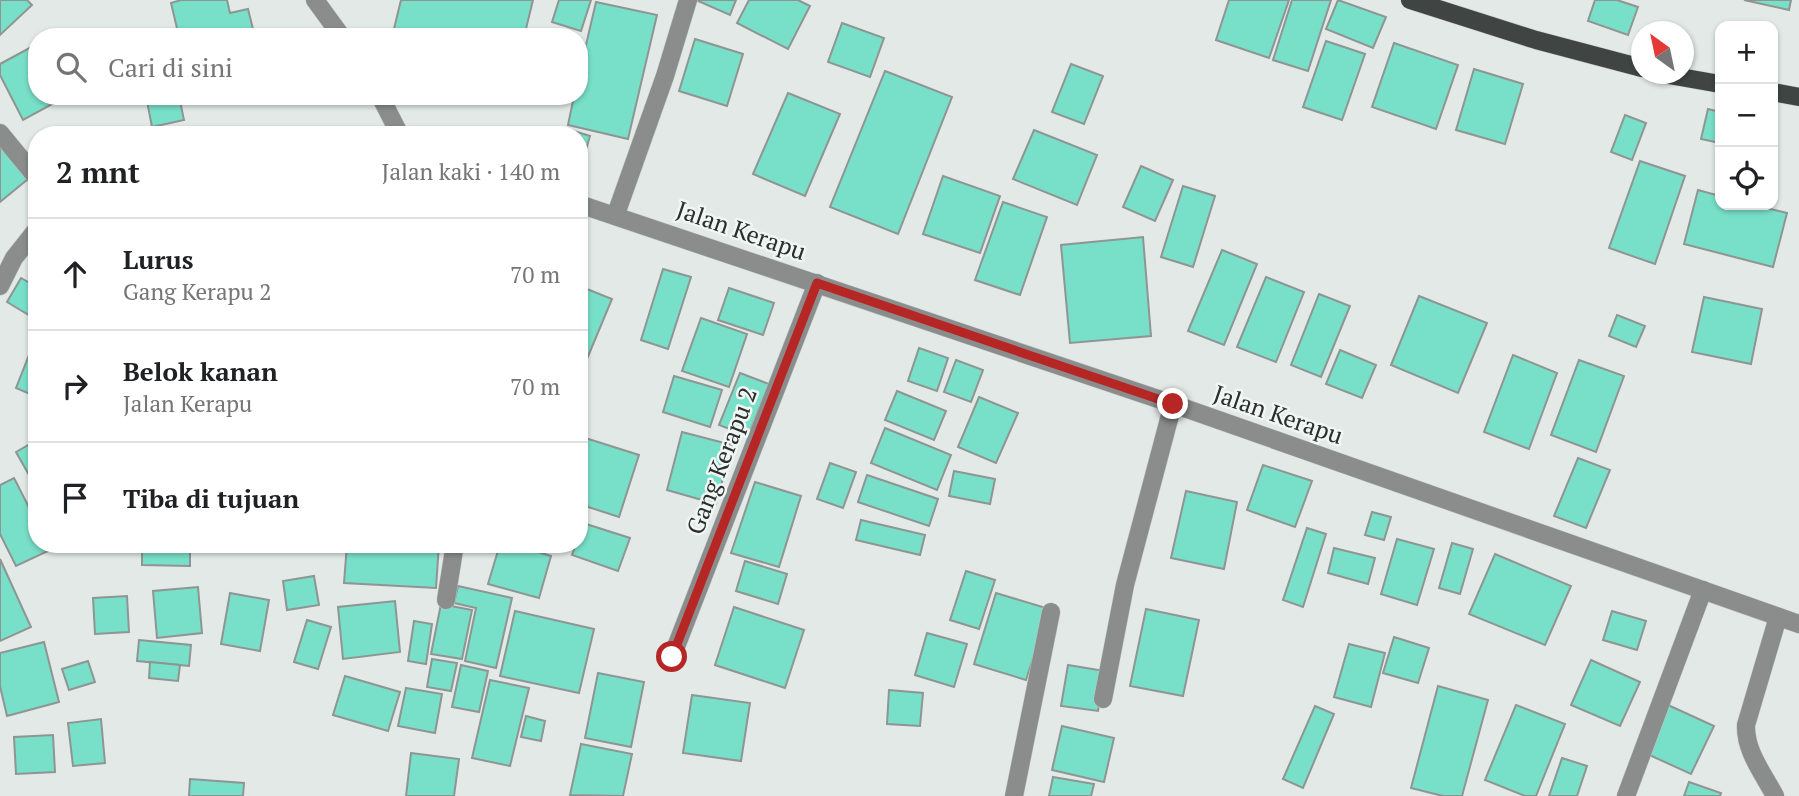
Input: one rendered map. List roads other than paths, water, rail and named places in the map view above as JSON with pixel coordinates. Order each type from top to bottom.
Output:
[{"type":"main road","points":[[1410,0],[1536,40],[1631,65]]},
{"type":"main road","points":[[1694,79],[1715,83]]},
{"type":"main road","points":[[1778,93],[1799,97]]},
{"type":"street","points":[[315,0],[335,28]]},
{"type":"street","points":[[616,215],[665,76],[688,0]]},
{"type":"street","points":[[385,105],[395,126]]},
{"type":"street","points":[[0,133],[28,167]]},
{"type":"street","name":"Jalan Kerapu","points":[[588,207],[1173,404],[1799,624]]},
{"type":"street","points":[[0,286],[14,258],[28,240]]},
{"type":"street","name":"Gang Kerapu 2","points":[[672,657],[817,283]]},
{"type":"street","points":[[1103,699],[1125,585],[1173,404]]},
{"type":"street","points":[[446,600],[454,553]]},
{"type":"street","points":[[1626,796],[1703,590]]},
{"type":"street","points":[[1014,796],[1051,612]]},
{"type":"street","points":[[1775,796],[1749,748],[1746,725],[1779,617]]}]
